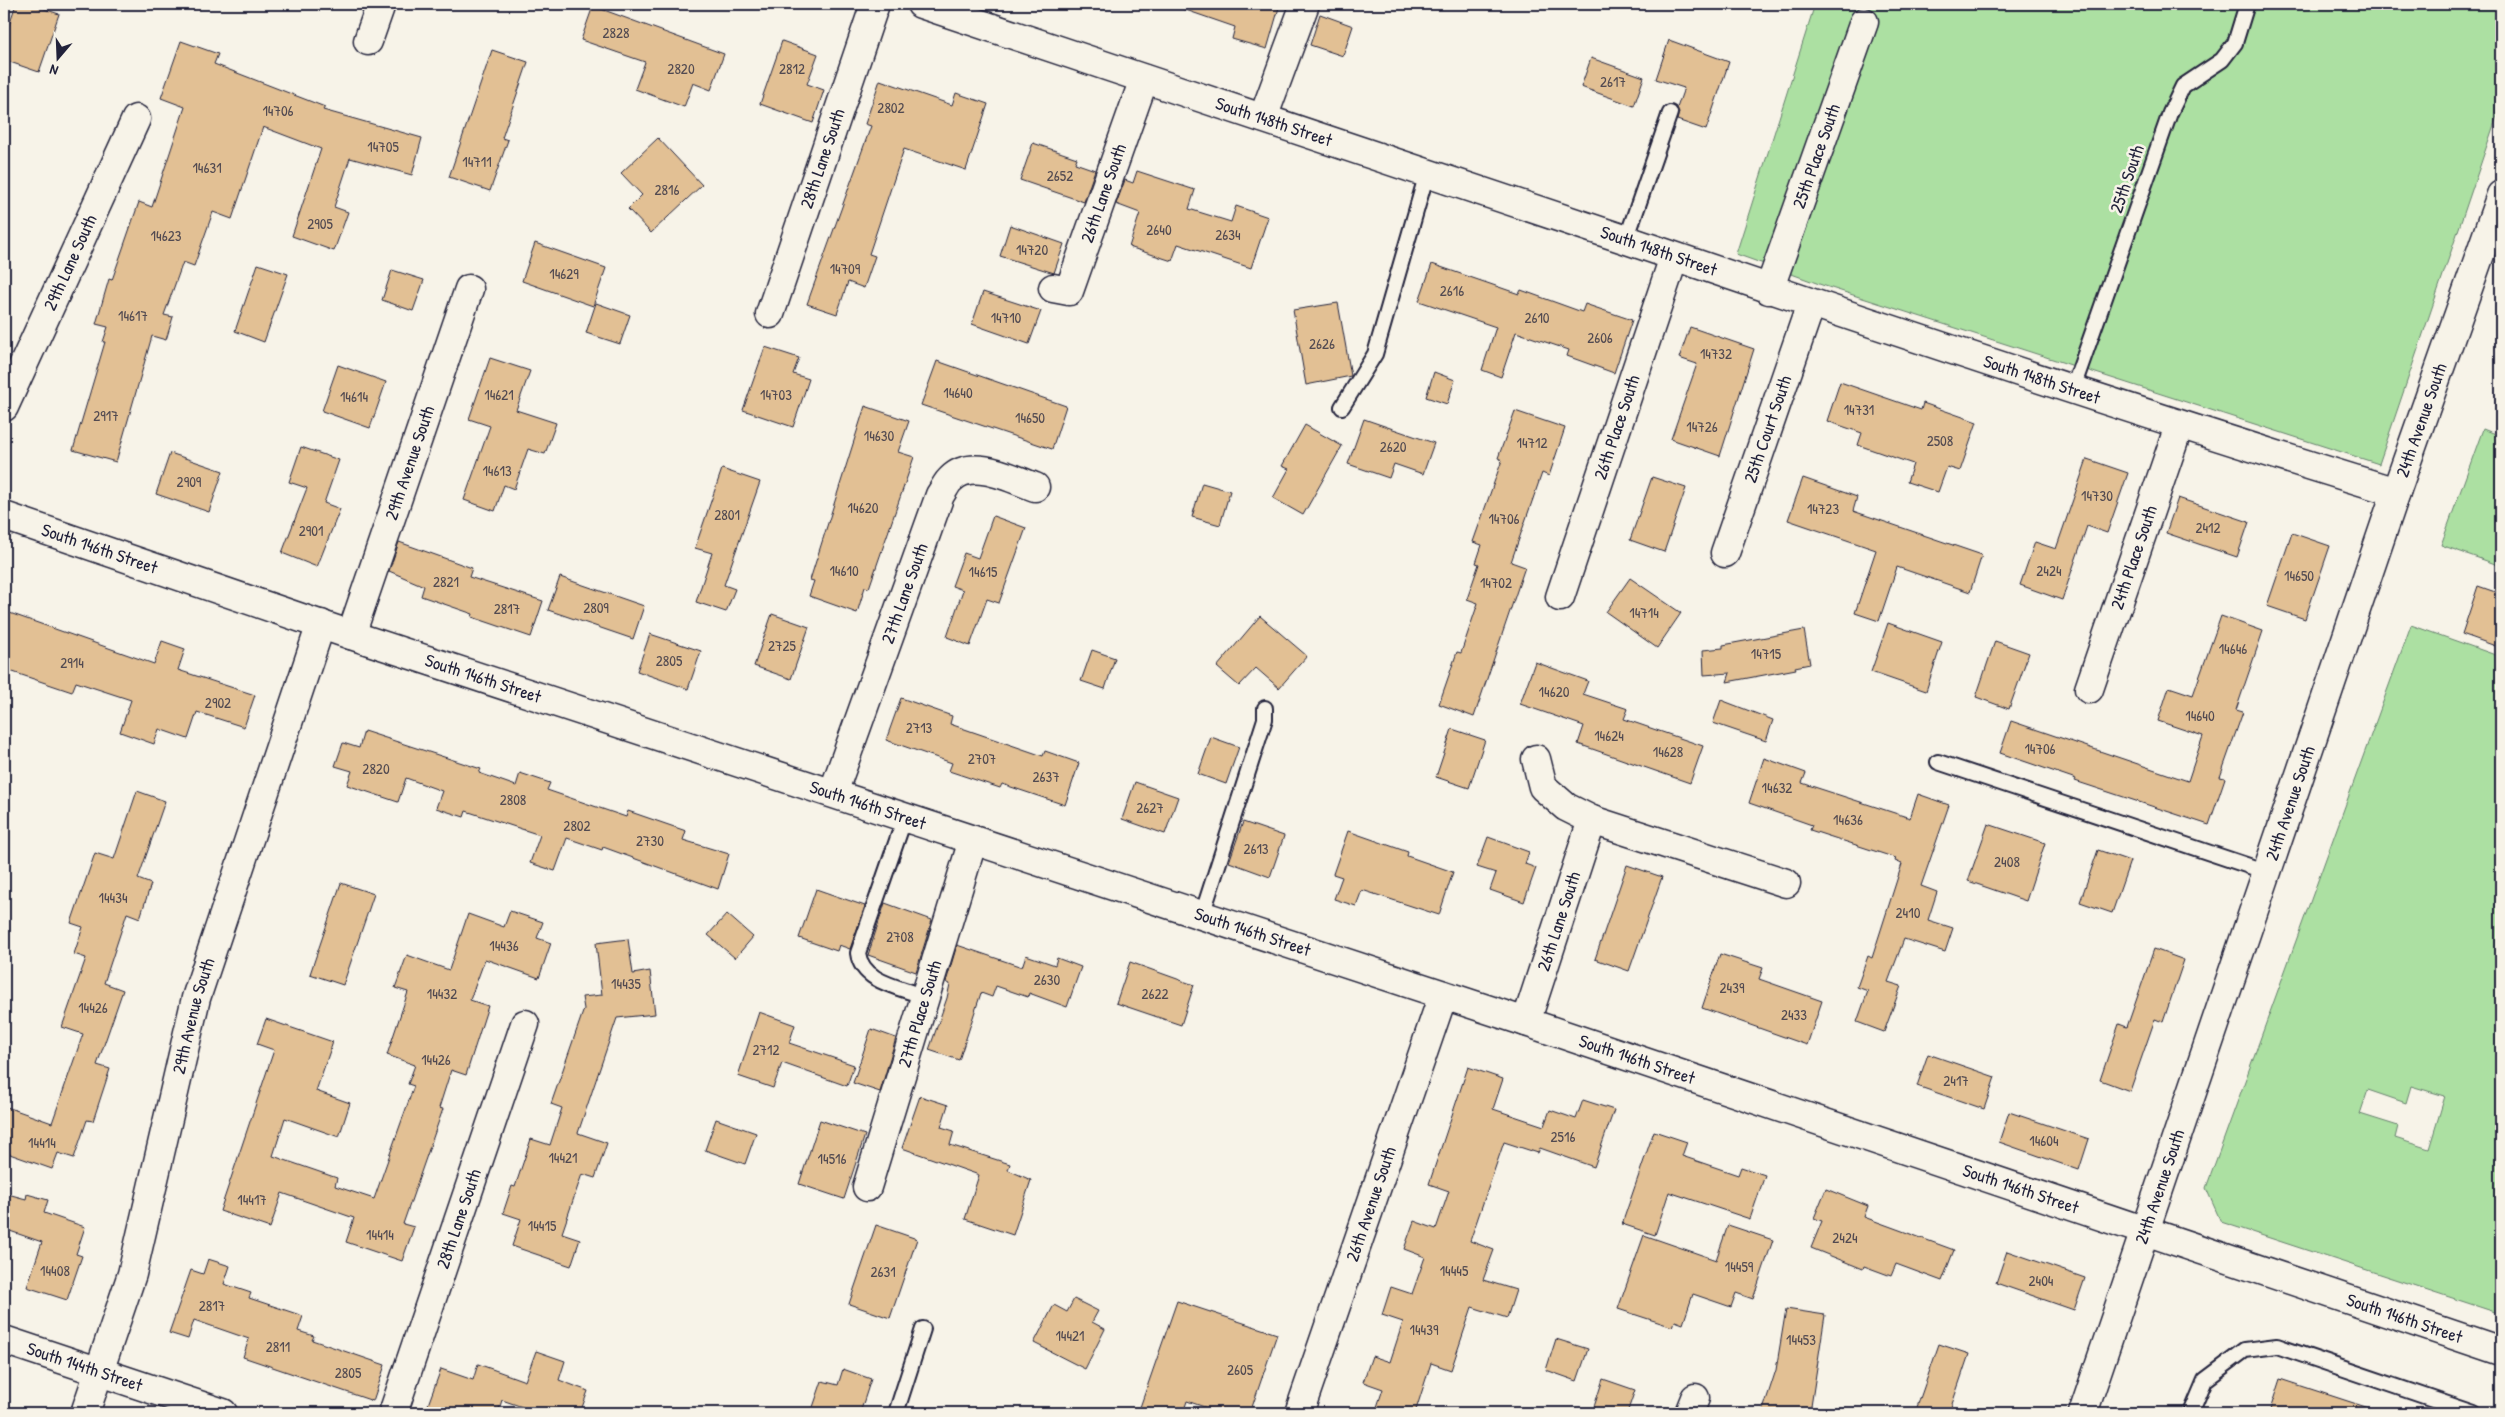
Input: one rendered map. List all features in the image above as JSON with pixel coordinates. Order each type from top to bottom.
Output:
[{"type":"street","points":[[368,41],[381,4]]},
{"type":"street","name":"28th Lane South","points":[[770,314],[875,4]]},
{"type":"street","name":"South 148th Street","points":[[921,4],[1626,240],[1810,304],[2073,388],[2179,426],[2396,492]]},
{"type":"street","points":[[1263,118],[1305,4]]},
{"type":"street","name":"25th Place South","points":[[1769,290],[1864,22]]},
{"type":"street","name":"26th Lane South","points":[[1053,288],[1069,291],[1144,79]]},
{"type":"street","name":"29th Lane South","points":[[4,407],[136,119]]},
{"type":"street","name":"24th Avenue South","points":[[2082,1413],[2396,492],[2501,194]]},
{"type":"street","name":"26th Place South","points":[[1560,597],[1674,257]]},
{"type":"street","name":"29th Avenue South","points":[[352,634],[469,289]]},
{"type":"street","name":"25th Court South","points":[[1725,553],[1810,304]]},
{"type":"street","name":"24th Place South","points":[[2088,689],[2179,426]]},
{"type":"street","name":"27th Lane South","points":[[833,793],[940,495],[951,478],[965,471],[985,470],[1035,487]]},
{"type":"street","name":"South 146th Street","points":[[4,516],[321,624],[1526,1022],[2501,1351]]},
{"type":"street","name":"29th Avenue South","points":[[85,1413],[132,1274],[196,998],[321,624]]},
{"type":"street","points":[[1536,759],[1543,787],[1566,807],[1592,820],[1786,883]]},
{"type":"street","name":"26th Lane South","points":[[1526,1022],[1592,820]]},
{"type":"street","name":"27th Place South","points":[[867,1188],[973,840]]},
{"type":"street","name":"26th Avenue South","points":[[1299,1413],[1443,995]]},
{"type":"street","name":"28th Lane South","points":[[393,1413],[525,1024]]},
{"type":"street","name":"South 144th Street","points":[[4,1340],[223,1413]]},
{"type":"lane","name":"25th South","points":[[2073,388],[2170,113],[2183,86],[2222,60],[2231,49],[2235,43],[2247,4]]},
{"type":"lane","points":[[1626,240],[1670,113]]},
{"type":"lane","points":[[1342,407],[1375,354],[1427,174]]},
{"type":"lane","points":[[1202,915],[1265,719],[1265,708]]},
{"type":"lane","points":[[1938,762],[2267,872]]},
{"type":"lane","points":[[905,817],[858,953],[860,963],[871,977],[925,996]]},
{"type":"lane","points":[[896,1413],[923,1329]]},
{"type":"lane","points":[[2190,1413],[2205,1380],[2245,1350],[2277,1346],[2474,1413]]},
{"type":"green space","points":[[1815,4],[2501,4],[2501,104],[2379,464],[1822,285],[1736,254]]},
{"type":"green space","points":[[2483,429],[2501,436],[2501,566],[2441,545]]},
{"type":"green space","points":[[2411,625],[2501,657],[2501,1314],[2221,1222],[2206,1188]],"holes":[[[2411,1086],[2445,1096],[2429,1149],[2395,1138],[2398,1126],[2360,1114],[2368,1090],[2406,1103]]]},
{"type":"building","points":[[16,4],[30,4],[59,14],[39,72],[4,60],[4,40]]},
{"type":"building","points":[[1177,4],[1280,4],[1267,49],[1232,39],[1235,27],[1177,7]]},
{"type":"building","points":[[593,6],[724,54],[711,90],[693,83],[684,107],[635,89],[645,62],[581,40]]},
{"type":"building","points":[[1320,14],[1353,26],[1343,56],[1310,45]]},
{"type":"building","points":[[1669,40],[1729,62],[1706,130],[1677,120],[1679,112],[1677,108],[1684,88],[1656,79]]},
{"type":"building","points":[[181,41],[218,54],[214,64],[325,107],[323,110],[422,138],[412,175],[350,158],[334,207],[348,212],[334,251],[292,236],[321,149],[263,127],[232,219],[213,212],[194,266],[183,262],[164,315],[173,317],[166,340],[152,336],[116,462],[73,450],[105,342],[103,342],[108,327],[96,324],[109,279],[112,280],[139,202],[152,207],[185,107],[161,98]]},
{"type":"building","points":[[782,41],[818,54],[807,84],[824,90],[813,123],[760,104]]},
{"type":"building","points":[[492,50],[528,62],[502,138],[508,140],[490,191],[449,177]]},
{"type":"building","points":[[1591,58],[1644,77],[1634,106],[1581,87]]},
{"type":"building","points":[[880,80],[952,105],[956,93],[988,104],[966,170],[904,149],[869,254],[875,256],[864,288],[848,282],[837,314],[807,304],[871,126],[865,124]]},
{"type":"building","points":[[658,138],[702,185],[651,233],[628,209],[642,195],[621,173]]},
{"type":"building","points":[[1033,143],[1077,158],[1075,163],[1095,170],[1084,202],[1020,180]]},
{"type":"building","points":[[1137,171],[1195,190],[1189,209],[1231,222],[1236,206],[1268,217],[1251,268],[1178,244],[1172,261],[1129,247],[1140,213],[1116,204],[1125,180],[1133,183]]},
{"type":"building","points":[[1010,225],[1064,244],[1054,273],[1000,256]]},
{"type":"building","points":[[535,243],[606,268],[593,306],[522,281]]},
{"type":"building","points":[[258,264],[288,274],[264,342],[235,331]]},
{"type":"building","points":[[1432,264],[1519,294],[1521,290],[1582,312],[1585,304],[1632,320],[1614,373],[1567,356],[1569,350],[1516,332],[1501,377],[1482,370],[1496,327],[1419,301]]},
{"type":"building","points":[[392,270],[424,280],[413,311],[382,300]]},
{"type":"building","points":[[983,292],[1041,311],[1029,344],[972,324]]},
{"type":"building","points":[[596,303],[630,315],[620,344],[586,333]]},
{"type":"building","points":[[1338,303],[1351,376],[1306,385],[1293,310]]},
{"type":"building","points":[[1690,327],[1754,349],[1720,456],[1671,439],[1697,364],[1679,358]]},
{"type":"building","points":[[765,347],[799,358],[793,374],[809,379],[793,427],[743,410]]},
{"type":"building","points":[[490,358],[530,371],[516,410],[556,423],[545,454],[528,449],[514,489],[504,485],[495,511],[464,500],[490,426],[469,419]]},
{"type":"building","points":[[937,361],[1066,406],[1052,449],[921,405]]},
{"type":"building","points":[[338,365],[386,382],[370,428],[322,411]]},
{"type":"building","points":[[1434,372],[1455,380],[1447,404],[1426,397]]},
{"type":"building","points":[[1840,382],[1921,410],[1923,403],[1977,422],[1960,471],[1947,467],[1938,492],[1907,482],[1913,464],[1858,445],[1862,433],[1827,421]]},
{"type":"building","points":[[865,406],[909,421],[898,452],[914,457],[869,588],[865,587],[857,613],[809,596],[814,581],[810,580]]},
{"type":"building","points":[[1515,411],[1565,428],[1549,476],[1542,473],[1511,562],[1525,567],[1474,717],[1439,704],[1457,652],[1461,653],[1478,603],[1467,599],[1479,564],[1476,563],[1482,545],[1473,542],[1502,460],[1498,458]]},
{"type":"building","points":[[1364,419],[1434,443],[1423,474],[1394,464],[1389,478],[1348,464]]},
{"type":"building","points":[[1305,425],[1342,446],[1303,515],[1273,498],[1289,469],[1282,466]]},
{"type":"building","points":[[301,447],[339,460],[324,503],[340,509],[317,567],[282,553],[307,488],[289,482]]},
{"type":"building","points":[[170,453],[223,471],[209,512],[156,494]]},
{"type":"building","points":[[2087,459],[2128,473],[2107,533],[2087,526],[2062,600],[2020,585],[2035,542],[2056,549]]},
{"type":"building","points":[[722,469],[760,482],[724,585],[735,589],[726,612],[696,602],[712,553],[695,548]]},
{"type":"building","points":[[1652,477],[1686,488],[1664,552],[1630,540]]},
{"type":"building","points":[[1803,478],[1857,497],[1853,511],[1982,555],[1970,592],[1897,567],[1879,621],[1855,613],[1876,550],[1788,520]]},
{"type":"building","points":[[1202,483],[1230,491],[1220,525],[1192,517]]},
{"type":"building","points":[[2178,498],[2249,522],[2237,557],[2166,533]]},
{"type":"building","points":[[993,516],[1026,528],[999,603],[987,599],[970,646],[947,637],[963,590],[952,586],[964,553],[978,558]]},
{"type":"building","points":[[2292,533],[2330,546],[2305,619],[2267,606]]},
{"type":"building","points":[[399,542],[472,568],[469,577],[543,601],[531,637],[472,617],[473,614],[421,596],[424,586],[389,571]]},
{"type":"building","points":[[560,577],[644,606],[633,639],[548,610]]},
{"type":"building","points":[[1630,578],[1681,613],[1657,648],[1606,612]]},
{"type":"building","points":[[2478,586],[2501,594],[2501,648],[2462,634]]},
{"type":"building","points":[[4,611],[154,664],[162,641],[185,649],[178,670],[255,695],[244,727],[197,712],[188,739],[159,729],[154,744],[120,732],[131,700],[76,682],[72,692],[4,669]]},
{"type":"building","points":[[772,614],[809,627],[791,679],[754,666]]},
{"type":"building","points":[[1260,616],[1307,656],[1279,688],[1256,668],[1239,686],[1217,667]]},
{"type":"building","points":[[2221,616],[2263,631],[2236,710],[2243,712],[2220,777],[2225,778],[2209,825],[2075,781],[2076,779],[2000,753],[2011,721],[2188,781],[2203,736],[2158,721],[2169,687],[2193,695]]},
{"type":"building","points":[[1888,623],[1942,642],[1926,691],[1871,672]]},
{"type":"building","points":[[1804,630],[1810,664],[1795,667],[1796,669],[1727,682],[1730,673],[1704,675],[1703,650],[1723,648],[1723,645]]},
{"type":"building","points":[[650,634],[701,651],[688,689],[637,671]]},
{"type":"building","points":[[1995,641],[2029,653],[2009,709],[1976,697]]},
{"type":"building","points":[[1092,650],[1115,658],[1105,689],[1081,681]]},
{"type":"building","points":[[1535,662],[1588,681],[1583,694],[1628,709],[1624,719],[1703,746],[1690,783],[1578,744],[1584,726],[1520,704]]},
{"type":"building","points":[[901,698],[952,716],[950,724],[1043,756],[1045,751],[1079,763],[1065,805],[1002,784],[1000,788],[949,771],[952,763],[886,740]]},
{"type":"building","points":[[1721,700],[1773,720],[1766,741],[1713,723]]},
{"type":"building","points":[[1452,729],[1485,740],[1469,788],[1436,777]]},
{"type":"building","points":[[364,731],[481,769],[479,773],[516,786],[520,773],[550,783],[547,790],[626,817],[628,811],[686,831],[683,840],[729,854],[718,889],[603,847],[602,850],[567,838],[555,871],[530,863],[540,835],[466,811],[464,817],[436,808],[442,791],[406,778],[398,802],[347,785],[352,771],[335,766],[343,743],[359,748]]},
{"type":"building","points":[[1211,737],[1239,747],[1226,784],[1198,774]]},
{"type":"building","points":[[1764,758],[1806,773],[1802,783],[1910,818],[1918,794],[1949,805],[1921,886],[1937,892],[1928,920],[1953,928],[1945,952],[1904,939],[1888,982],[1901,986],[1884,1032],[1857,1022],[1868,991],[1857,987],[1868,956],[1872,958],[1902,864],[1895,861],[1896,858],[1810,830],[1812,825],[1749,803]]},
{"type":"building","points":[[1135,782],[1178,797],[1165,834],[1122,819]]},
{"type":"building","points":[[137,791],[165,801],[138,879],[151,884],[140,918],[127,913],[104,983],[123,990],[97,1065],[110,1069],[93,1121],[87,1120],[74,1158],[58,1153],[52,1169],[4,1152],[4,1106],[52,1123],[83,1034],[62,1027],[86,958],[74,954],[83,927],[71,923],[95,853],[114,859]]},
{"type":"building","points":[[1243,822],[1284,836],[1270,877],[1229,862]]},
{"type":"building","points":[[1988,824],[2045,843],[2026,901],[1968,881]]},
{"type":"building","points":[[1348,831],[1408,852],[1407,856],[1453,872],[1439,915],[1362,890],[1356,906],[1334,899],[1342,877],[1333,874]]},
{"type":"building","points":[[1488,837],[1529,852],[1525,864],[1536,868],[1524,902],[1490,890],[1496,873],[1477,867]]},
{"type":"building","points":[[2098,850],[2130,861],[2112,913],[2080,902]]},
{"type":"building","points":[[1627,865],[1662,877],[1629,971],[1595,959]]},
{"type":"building","points":[[341,883],[374,894],[343,985],[310,974]]},
{"type":"building","points":[[816,889],[865,906],[850,949],[839,945],[837,951],[799,938]]},
{"type":"building","points":[[885,903],[932,920],[916,972],[868,955]]},
{"type":"building","points":[[510,911],[543,922],[537,938],[551,943],[539,978],[485,959],[470,1000],[488,1006],[466,1075],[451,1070],[439,1108],[443,1109],[403,1224],[414,1227],[402,1261],[346,1242],[354,1218],[282,1193],[270,1228],[220,1211],[274,1050],[257,1044],[266,1019],[333,1042],[316,1091],[350,1103],[339,1137],[285,1118],[273,1156],[337,1178],[335,1186],[374,1199],[414,1086],[408,1084],[415,1065],[387,1055],[408,992],[395,988],[407,955],[449,970],[468,914],[504,927]]},
{"type":"building","points":[[727,914],[753,937],[735,958],[708,935]]},
{"type":"building","points":[[628,939],[633,974],[650,971],[655,1014],[617,1018],[578,1133],[607,1143],[595,1178],[582,1174],[562,1233],[580,1239],[571,1266],[512,1246],[521,1219],[503,1213],[512,1186],[515,1187],[531,1139],[550,1145],[562,1108],[551,1104],[584,1009],[582,997],[602,995],[596,943]]},
{"type":"building","points":[[957,945],[1022,967],[1026,955],[1055,965],[1057,958],[1081,967],[1067,1007],[1029,993],[1028,997],[996,986],[992,997],[981,993],[959,1060],[929,1050],[947,998],[950,984],[946,982]]},
{"type":"building","points":[[2154,949],[2184,960],[2163,1022],[2155,1019],[2130,1091],[2100,1080],[2119,1024],[2127,1027]]},
{"type":"building","points":[[1720,954],[1763,968],[1759,979],[1822,1001],[1807,1045],[1702,1008]]},
{"type":"building","points":[[1130,962],[1194,985],[1181,1025],[1116,1003]]},
{"type":"building","points":[[759,1012],[795,1025],[789,1043],[854,1065],[847,1086],[782,1063],[773,1088],[738,1076]]},
{"type":"building","points":[[871,1029],[896,1038],[880,1092],[853,1083]]},
{"type":"building","points":[[1928,1054],[1995,1077],[1984,1109],[1917,1086]]},
{"type":"building","points":[[1468,1067],[1503,1079],[1493,1109],[1544,1126],[1550,1110],[1576,1119],[1583,1100],[1614,1110],[1594,1167],[1540,1148],[1538,1153],[1504,1142],[1470,1241],[1494,1250],[1483,1280],[1516,1290],[1507,1318],[1472,1307],[1451,1370],[1431,1363],[1415,1413],[1375,1413],[1383,1389],[1363,1382],[1372,1356],[1390,1362],[1403,1322],[1382,1315],[1391,1287],[1412,1294],[1425,1257],[1404,1249],[1414,1221],[1436,1229],[1449,1191],[1429,1184]]},
{"type":"building","points":[[920,1096],[948,1105],[941,1127],[954,1131],[950,1145],[1010,1164],[1008,1170],[1031,1180],[1013,1235],[965,1219],[979,1175],[902,1148]]},
{"type":"building","points":[[2009,1112],[2089,1139],[2079,1170],[1999,1142]]},
{"type":"building","points":[[716,1119],[756,1133],[745,1164],[705,1150]]},
{"type":"building","points":[[820,1120],[865,1135],[844,1199],[799,1184]]},
{"type":"building","points":[[1654,1131],[1687,1142],[1682,1156],[1738,1175],[1741,1167],[1765,1175],[1750,1219],[1669,1192],[1655,1235],[1622,1224]]},
{"type":"building","points":[[1826,1189],[1868,1206],[1864,1217],[1954,1250],[1942,1281],[1896,1264],[1891,1276],[1864,1266],[1863,1269],[1811,1248],[1822,1221],[1814,1218]]},
{"type":"building","points":[[4,1193],[26,1199],[27,1194],[48,1200],[44,1213],[85,1227],[76,1254],[82,1256],[67,1300],[27,1287],[42,1242],[4,1229]]},
{"type":"building","points":[[876,1225],[917,1239],[890,1318],[849,1304]]},
{"type":"building","points":[[1728,1225],[1773,1240],[1753,1299],[1736,1293],[1731,1307],[1693,1294],[1683,1324],[1675,1321],[1673,1327],[1618,1309],[1644,1235],[1716,1260]]},
{"type":"building","points":[[2007,1251],[2085,1278],[2074,1310],[1996,1283]]},
{"type":"building","points":[[208,1259],[230,1266],[224,1284],[251,1293],[249,1298],[303,1316],[298,1331],[314,1336],[312,1340],[385,1365],[373,1401],[243,1357],[249,1339],[194,1320],[188,1339],[169,1333],[191,1270],[203,1274]]},
{"type":"building","points":[[1074,1299],[1098,1311],[1092,1322],[1105,1329],[1085,1369],[1034,1343],[1054,1305],[1067,1312]]},
{"type":"building","points":[[1177,1301],[1277,1334],[1250,1413],[1222,1413],[1187,1401],[1183,1413],[1138,1413]]},
{"type":"building","points":[[1786,1309],[1825,1315],[1810,1413],[1762,1413],[1776,1370]]},
{"type":"building","points":[[1556,1339],[1588,1349],[1577,1381],[1546,1370]]},
{"type":"building","points":[[1939,1344],[1969,1354],[1949,1413],[1915,1413]]},
{"type":"building","points":[[536,1351],[565,1361],[559,1380],[588,1391],[580,1413],[540,1413],[502,1400],[498,1413],[425,1413],[441,1369],[473,1380],[478,1364],[525,1381]]},
{"type":"building","points":[[843,1369],[871,1379],[860,1413],[811,1413],[822,1381],[838,1385]]},
{"type":"building","points":[[1603,1379],[1635,1390],[1627,1413],[1592,1413]]},
{"type":"building","points":[[2280,1379],[2372,1409],[2372,1413],[2269,1413]]}]
